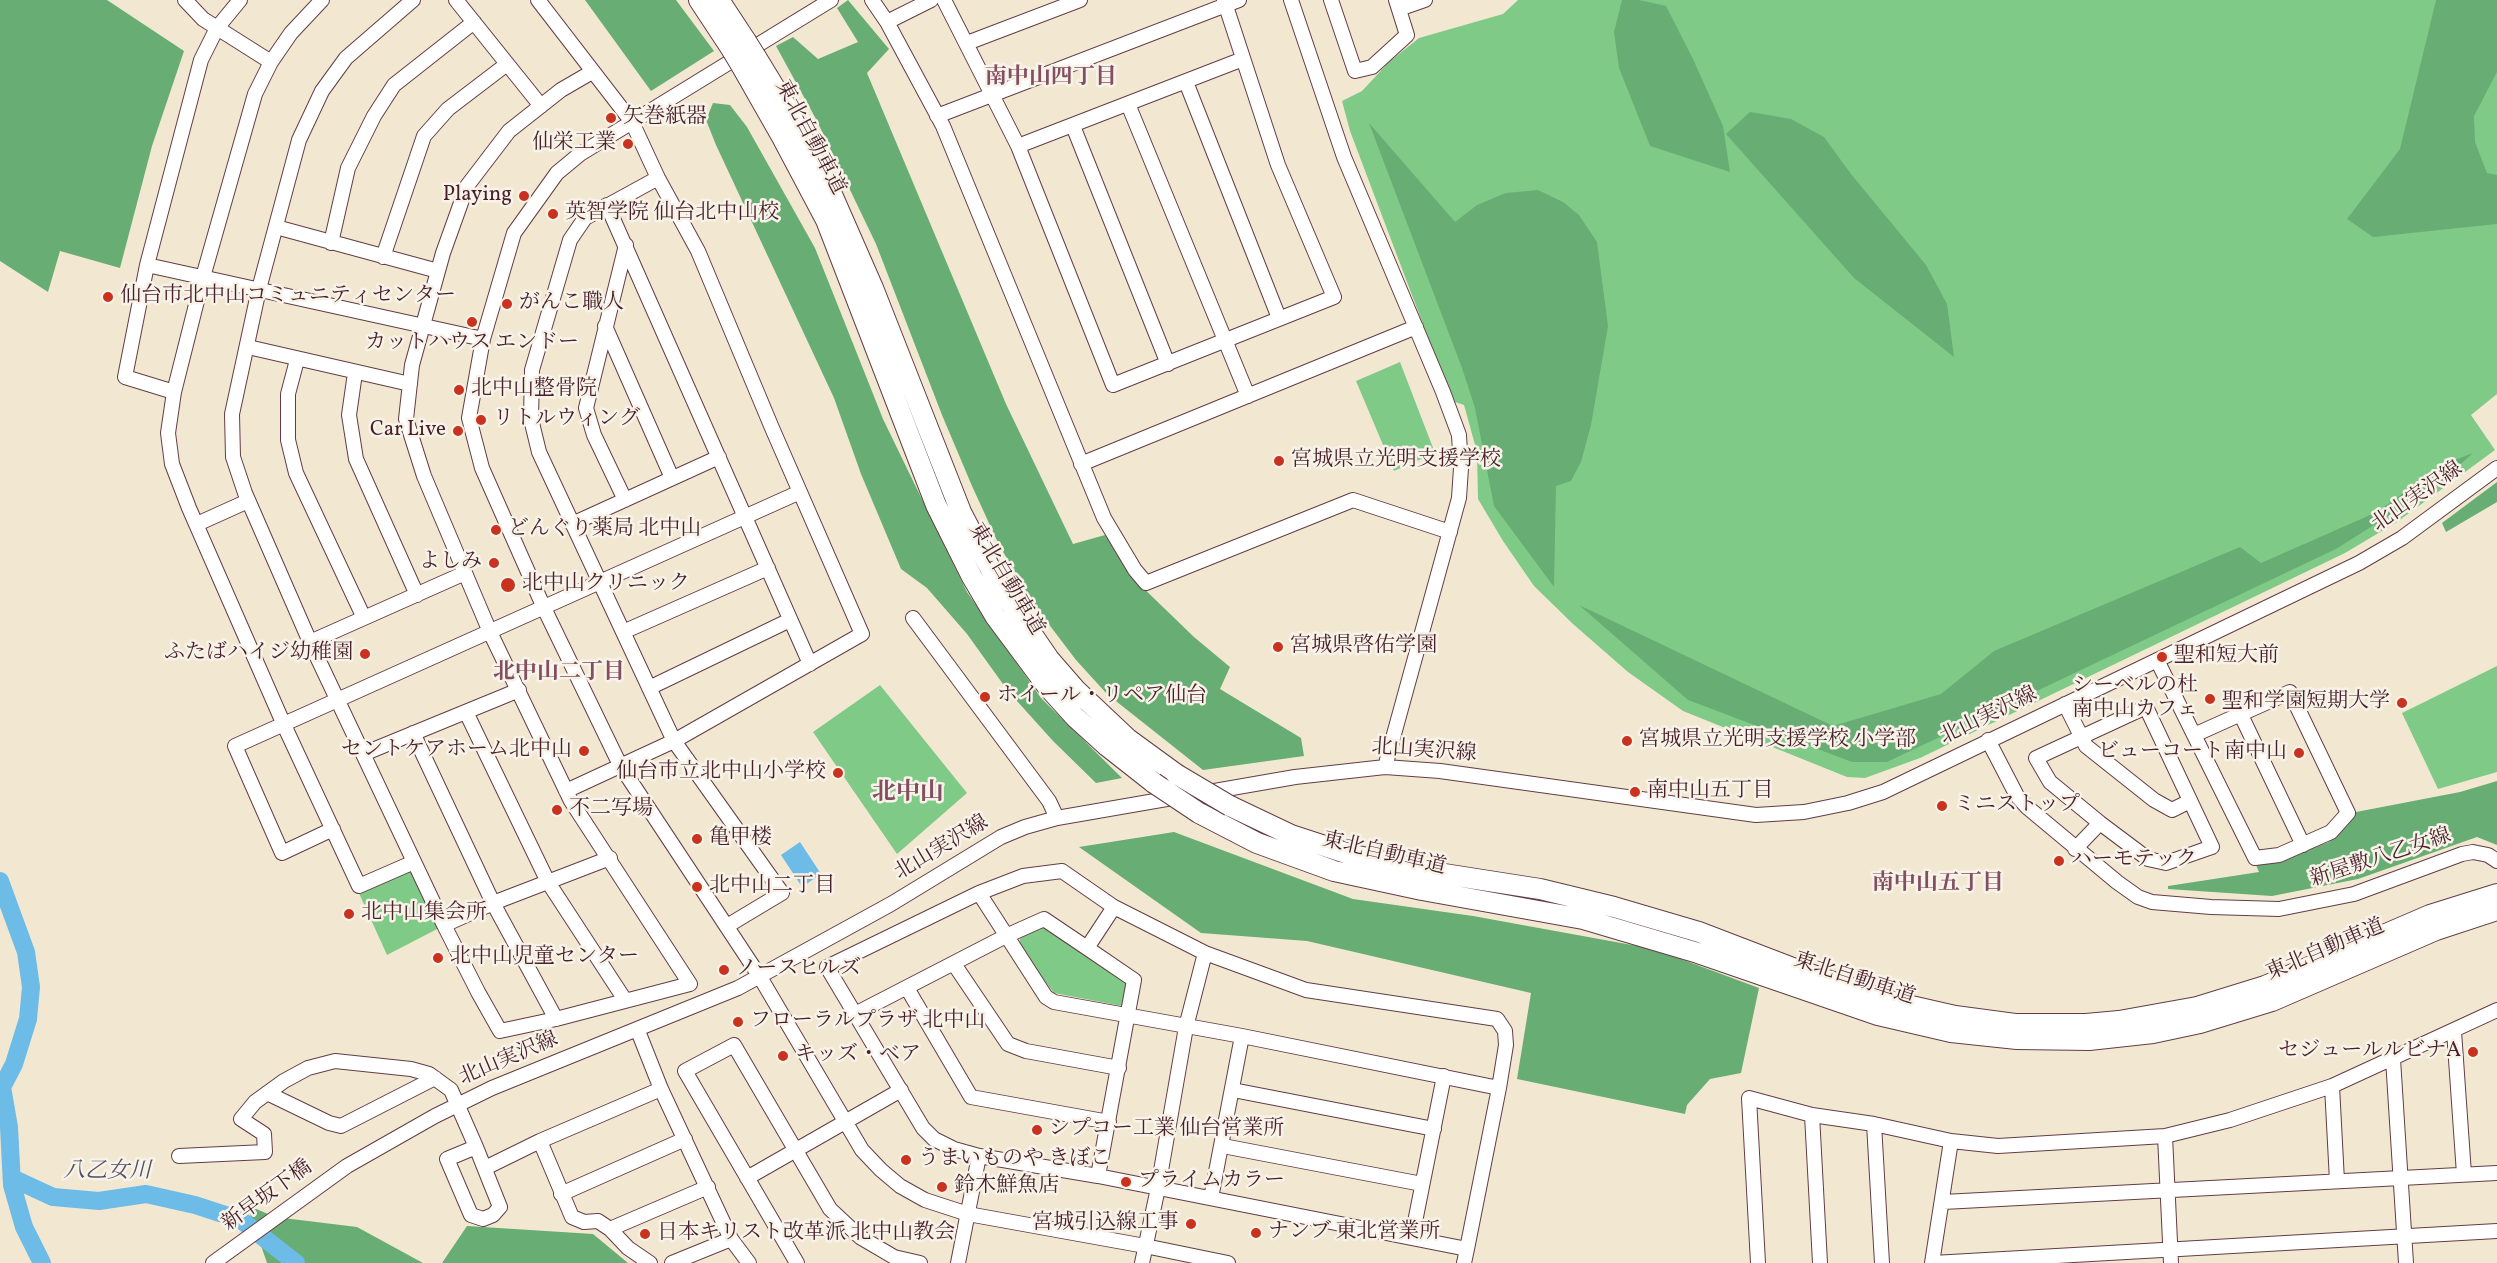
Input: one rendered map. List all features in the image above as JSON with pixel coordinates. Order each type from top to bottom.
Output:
[{"type":"highway","name":"東北自動車道","points":[[699,0],[784,103],[830,190],[873,288],[961,512],[1001,589],[1049,659],[1076,690],[1128,739],[1176,774],[1230,806],[1291,835],[1349,854],[1425,871],[1540,889],[1614,907],[1699,932],[1885,1000],[1955,1016],[2015,1024],[2119,1021],[2197,1007],[2265,986],[2430,915],[2494,903]]},
{"type":"highway","name":"東北自動車道","points":[[719,0],[782,136],[826,220],[936,505],[972,577],[1014,644],[1075,717],[1107,746],[1154,783],[1199,813],[1257,843],[1334,871],[1583,920],[1698,953],[1878,1015],[1951,1032],[2017,1039],[2100,1039],[2153,1033],[2200,1023],[2272,1001],[2494,903]]},
{"type":"street","points":[[185,0],[203,19],[271,62]]},
{"type":"street","points":[[174,392],[125,377],[147,265],[201,60],[217,28],[240,0]]},
{"type":"street","points":[[322,0],[291,33],[271,62],[255,94],[202,277],[174,392],[168,433],[172,464],[197,524],[284,725],[359,886],[414,862]]},
{"type":"street","points":[[413,0],[346,58],[322,92],[299,140],[259,290],[232,414],[233,457],[248,501],[310,642],[444,925],[500,1031],[690,984],[566,791],[490,632],[424,476],[406,419],[412,364],[438,271],[467,186],[509,131],[561,90],[592,72]]},
{"type":"street","points":[[456,0],[541,106]]},
{"type":"street","points":[[538,0],[632,122],[658,178],[698,251],[862,634],[674,741],[566,791]]},
{"type":"street","points":[[831,0],[580,154],[557,173],[514,233],[483,339],[469,418],[482,468],[544,608],[620,765],[760,977],[862,1150],[900,1186],[925,1200],[968,1214],[1228,1263]]},
{"type":"street","points":[[887,22],[931,0]]},
{"type":"street","points":[[937,116],[992,95],[1230,2],[1243,59],[1278,165],[1334,297],[1113,385],[1018,146],[992,95],[967,43],[944,0]]},
{"type":"street","points":[[967,43],[1080,0]]},
{"type":"street","points":[[1291,0],[1344,157],[1459,435],[1461,468],[1459,498],[1385,767]]},
{"type":"street","points":[[1331,0],[1355,71],[1372,67],[1407,34],[1398,5],[1425,0]]},
{"type":"street","points":[[875,4],[937,116],[1104,518],[1135,570],[1146,583],[1353,500],[1450,532]]},
{"type":"street","points":[[331,243],[348,168],[374,116],[394,85],[474,22]]},
{"type":"street","points":[[1018,146],[1243,59]]},
{"type":"street","points":[[383,256],[424,136],[448,109],[507,64]]},
{"type":"street","points":[[1186,82],[1279,318]]},
{"type":"street","points":[[1128,104],[1248,396]]},
{"type":"street","points":[[1073,126],[1168,364]]},
{"type":"street","points":[[658,178],[585,218],[570,240],[532,370],[531,419],[539,452],[674,741],[782,893],[727,926]]},
{"type":"street","points":[[607,205],[810,664]]},
{"type":"street","points":[[276,228],[438,271]]},
{"type":"street","points":[[625,500],[594,435],[586,408],[626,245]]},
{"type":"street","points":[[147,265],[483,339]]},
{"type":"street","points":[[605,326],[672,478]]},
{"type":"street","points":[[1080,464],[1416,327]]},
{"type":"street","points":[[248,347],[410,384]]},
{"type":"street","points":[[297,360],[288,394],[288,440],[296,473],[364,618]]},
{"type":"street","points":[[356,372],[349,415],[356,459],[417,595]]},
{"type":"street","points":[[572,524],[719,457]]},
{"type":"street","name":"北山実沢線","points":[[347,1166],[457,1105],[541,1068],[638,1031],[760,977],[891,904],[1001,837],[1057,818],[1295,777],[1385,767],[1440,771],[1756,815],[1827,808],[1883,792],[2377,553],[2443,509],[2497,468]]},
{"type":"street","points":[[333,829],[282,853],[235,746],[800,492]]},
{"type":"street","points":[[197,524],[248,501]]},
{"type":"street","points":[[623,632],[768,568]]},
{"type":"street","points":[[310,642],[465,573]]},
{"type":"street","points":[[913,618],[1048,801],[1057,818]]},
{"type":"street","points":[[649,688],[790,620]]},
{"type":"street","points":[[2157,660],[2194,735],[2255,858],[2278,855],[2331,832],[2348,813],[2290,692],[2194,735]]},
{"type":"street","points":[[363,754],[519,690]]},
{"type":"street","points":[[2065,704],[2086,746],[2172,810],[2190,801]]},
{"type":"street","points":[[2146,707],[2190,801],[2212,847],[2166,863],[2148,860],[2050,782],[2036,758],[2146,707]]},
{"type":"street","points":[[466,712],[548,882],[625,1000]]},
{"type":"street","points":[[2241,715],[2302,845]]},
{"type":"street","points":[[413,734],[493,903],[556,1019]]},
{"type":"street","name":"新屋敷八乙女線","points":[[1988,740],[2017,796],[2042,822],[2138,897],[2163,903],[2280,909],[2354,894],[2462,854],[2473,852],[2488,855],[2497,861]]},
{"type":"street","points":[[2075,849],[2100,823]]},
{"type":"street","points":[[444,925],[493,903],[610,858]]},
{"type":"street","points":[[1464,1263],[1467,1249],[1499,1088],[1506,1045],[1505,1031],[1497,1019],[1306,990],[1205,953],[1114,907],[1062,871],[1023,876],[979,893],[827,967],[923,1128],[934,1139],[954,1149],[979,1156],[1098,1176],[1467,1249]]},
{"type":"street","points":[[979,893],[1046,997],[1054,1002],[1242,1036],[1499,1088]]},
{"type":"street","points":[[1087,948],[1114,907]]},
{"type":"street","points":[[855,1014],[1006,936],[1044,919],[1134,980],[1098,1176]]},
{"type":"street","points":[[1142,1263],[1158,1188],[1186,1027],[1205,953]]},
{"type":"street","points":[[954,964],[1008,1044],[1026,1051],[1119,1068]]},
{"type":"street","points":[[907,988],[971,1096],[1109,1122]]},
{"type":"street","points":[[1758,1263],[1749,1098],[1812,1115],[1874,1124],[1951,1141],[1998,1146],[2165,1136],[2230,1120],[2332,1086],[2497,1010]]},
{"type":"street","points":[[638,1031],[661,1089],[731,1239],[749,1263]]},
{"type":"street","points":[[2454,1031],[2464,1174]]},
{"type":"street","points":[[1211,1198],[1242,1036]]},
{"type":"street","points":[[797,1263],[685,1071],[735,1045],[830,1209],[860,1238],[894,1257],[920,1263]]},
{"type":"street","points":[[2393,1059],[2406,1263]]},
{"type":"street","points":[[179,1156],[265,1152],[264,1134],[241,1119],[255,1102],[267,1093],[308,1068],[335,1061],[411,1068],[435,1078],[451,1090],[457,1105],[476,1147],[485,1168],[500,1207],[494,1215],[483,1219],[471,1215],[447,1159],[476,1147]]},
{"type":"street","points":[[1412,1237],[1444,1076]]},
{"type":"street","points":[[267,1093],[329,1123],[341,1126],[435,1078]]},
{"type":"street","points":[[2332,1086],[2337,1181]]},
{"type":"street","points":[[485,1168],[540,1141],[661,1089]]},
{"type":"street","points":[[747,1178],[901,1090]]},
{"type":"street","points":[[1233,1090],[1434,1129]]},
{"type":"street","points":[[1812,1115],[1821,1263]]},
{"type":"street","points":[[1874,1124],[1882,1263]]},
{"type":"street","points":[[2165,1136],[2171,1256]]},
{"type":"street","points":[[561,1194],[685,1140]]},
{"type":"street","points":[[540,1141],[572,1217],[584,1222],[597,1221],[610,1229],[628,1248],[650,1263]]},
{"type":"street","points":[[1951,1141],[1932,1263],[2171,1256],[2404,1236],[2497,1231]]},
{"type":"street","points":[[1222,1146],[1422,1184]]},
{"type":"street","points":[[958,1263],[979,1156]]},
{"type":"street","name":"新早坂下橋","points":[[213,1263],[347,1166]]},
{"type":"street","points":[[1943,1202],[2497,1173]]},
{"type":"street","points":[[610,1229],[708,1187]]},
{"type":"street","points":[[672,1263],[731,1239]]},
{"type":"green space","points":[[0,0],[107,0],[184,51],[152,146],[120,268],[60,251],[48,292],[0,261]]},
{"type":"green space","points":[[585,0],[676,0],[714,51],[651,91]]},
{"type":"green space","points":[[848,0],[889,49],[867,73],[1006,404],[1073,544],[1105,535],[1135,580],[1194,637],[1230,667],[1220,689],[1301,738],[1304,756],[1203,770],[1107,694],[1076,660],[1035,606],[999,545],[972,486],[876,244],[816,119],[776,46],[793,37],[818,59],[858,42],[837,8]]},
{"type":"green space","points":[[1518,0],[2497,0],[2497,394],[2471,415],[2495,450],[2397,522],[2345,553],[1920,758],[1865,778],[1847,777],[1683,711],[1628,672],[1534,586],[1478,499],[1477,452],[1464,405],[1452,401],[1350,131],[1342,101],[1362,91],[1389,62],[1419,38],[1503,14]]},
{"type":"green space","points":[[1622,0],[1639,0],[1666,6],[1723,126],[1730,172],[1650,146],[1619,68],[1614,32]]},
{"type":"green space","points":[[2436,0],[2497,0],[2497,72],[2474,116],[2475,142],[2487,173],[2497,175],[2497,224],[2373,237],[2347,219],[2400,149]]},
{"type":"green space","points":[[713,103],[730,105],[747,127],[815,248],[883,419],[967,592],[1041,698],[1122,778],[1096,783],[1053,741],[1008,691],[967,634],[927,588],[901,569],[861,474],[834,398],[716,145],[706,120]]},
{"type":"green space","points":[[1750,112],[1791,119],[1824,137],[1851,174],[1926,265],[1947,304],[1954,357],[1854,278],[1726,134]]},
{"type":"green space","points":[[1369,123],[1455,222],[1477,205],[1506,193],[1538,190],[1563,202],[1579,215],[1597,242],[1608,326],[1591,425],[1581,462],[1571,481],[1556,486],[1554,587],[1494,506],[1475,408],[1462,368]]},
{"type":"green space","points":[[1400,362],[1435,453],[1394,471],[1356,381]]},
{"type":"green space","points":[[2473,453],[2437,485],[2336,549],[1887,762],[1852,762],[1688,700],[1579,605],[1833,726],[1941,694],[1994,651],[2240,547],[2261,563],[2377,512],[2442,465]]},
{"type":"green space","points":[[2497,482],[2497,502],[2446,532],[2442,523]]},
{"type":"green space","points":[[2497,666],[2497,772],[2438,789],[2402,713]]},
{"type":"green space","points":[[880,685],[967,793],[897,854],[813,732]]},
{"type":"green space","points":[[2497,781],[2497,845],[2477,837],[2358,879],[2272,896],[2168,889],[2168,886],[2259,872],[2256,865],[2281,860],[2329,842],[2356,812],[2460,792]]},
{"type":"green space","points":[[1174,832],[1353,899],[1473,916],[1654,949],[1759,988],[1741,1073],[1710,1079],[1687,1105],[1685,1114],[1517,1079],[1531,993],[1307,941],[1201,933],[1079,847]]},
{"type":"green space","points":[[408,867],[415,871],[441,927],[387,955],[358,891]]},
{"type":"green space","points":[[1046,927],[1127,977],[1128,1002],[1122,1006],[1054,993],[1019,947],[1020,938],[1039,928]]},
{"type":"green space","points":[[247,1205],[275,1217],[357,1227],[423,1263],[267,1263]]},
{"type":"green space","points":[[467,1226],[593,1234],[628,1263],[442,1263]]},
{"type":"water","points":[[800,842],[821,874],[802,887],[781,855]]},
{"type":"waterway","points":[[0,881],[26,952],[31,987],[28,1019],[14,1064],[0,1091]]},
{"type":"waterway","name":"八乙女川","points":[[2,1087],[9,1127],[12,1185],[24,1227],[42,1263]]},
{"type":"waterway","name":"八乙女川","points":[[12,1178],[53,1197],[99,1201],[146,1194],[195,1205],[241,1220],[296,1263]]},
{"type":"place","name":"矢巻紙器","points":[[611,118]]},
{"type":"place","name":"仙栄工業","points":[[628,144]]},
{"type":"place","name":"Playing","points":[[524,196]]},
{"type":"place","name":"英智学院 仙台北中山校","points":[[553,214]]},
{"type":"place","name":"仙台市北中山コミュニティセンター","points":[[108,297]]},
{"type":"place","name":"がんこ職人","points":[[507,304]]},
{"type":"place","name":"カットハウス エンドー","points":[[472,322]]},
{"type":"place","name":"北中山整骨院","points":[[459,390]]},
{"type":"place","name":"リトルウィング","points":[[481,420]]},
{"type":"place","name":"Car Live","points":[[458,431]]},
{"type":"place","name":"宮城県立光明支援学校","points":[[1279,461]]},
{"type":"place","name":"どんぐり薬局 北中山","points":[[496,530]]},
{"type":"place","name":"よしみ","points":[[494,563]]},
{"type":"place","name":"北中山クリニック","points":[[508,585]]},
{"type":"place","name":"宮城県啓佑学園","points":[[1278,647]]},
{"type":"place","name":"ふたばハイジ幼稚園","points":[[365,654]]},
{"type":"place","name":"聖和短大前","points":[[2162,657]]},
{"type":"place","name":"ホイール・リペア仙台","points":[[985,697]]},
{"type":"place","name":"シーベルの杜 南中山カフェ","points":[[2210,699]]},
{"type":"place","name":"聖和学園短期大学","points":[[2402,703]]},
{"type":"place","name":"宮城県立光明支援学校 小学部","points":[[1627,741]]},
{"type":"place","name":"セントケアホーム北中山","points":[[584,751]]},
{"type":"place","name":"ビューコート南中山","points":[[2299,753]]},
{"type":"place","name":"仙台市立北中山小学校","points":[[838,773]]},
{"type":"place","name":"南中山五丁目","points":[[1635,792]]},
{"type":"place","name":"ミニストップ","points":[[1942,806]]},
{"type":"place","name":"不二写場","points":[[557,810]]},
{"type":"place","name":"亀甲楼","points":[[697,839]]},
{"type":"place","name":"ハーモテック","points":[[2059,861]]},
{"type":"place","name":"北中山二丁目","points":[[697,887]]},
{"type":"place","name":"北中山集会所","points":[[349,914]]},
{"type":"place","name":"北中山児童センター","points":[[438,958]]},
{"type":"place","name":"ノースヒルズ","points":[[724,970]]},
{"type":"place","name":"フローラルプラザ 北中山","points":[[738,1022]]},
{"type":"place","name":"セジュールルビナA","points":[[2473,1052]]},
{"type":"place","name":"キッズ・ベア","points":[[783,1056]]},
{"type":"place","name":"シプコー工業 仙台営業所","points":[[1037,1130]]},
{"type":"place","name":"うまいものや きぼこ","points":[[906,1160]]},
{"type":"place","name":"プライムカラー","points":[[1126,1182]]},
{"type":"place","name":"鈴木鮮魚店","points":[[942,1187]]},
{"type":"place","name":"宮城引込線工事","points":[[1191,1224]]},
{"type":"place","name":"ナンブ 東北営業所","points":[[1256,1233]]},
{"type":"place","name":"日本キリスト改革派 北中山教会","points":[[645,1234]]},
{"type":"district","name":"南中山四丁目","points":[[1051,79]]},
{"type":"district","name":"北中山二丁目","points":[[559,674]]},
{"type":"district","name":"北中山","points":[[908,795]]},
{"type":"district","name":"南中山五丁目","points":[[1938,885]]}]
